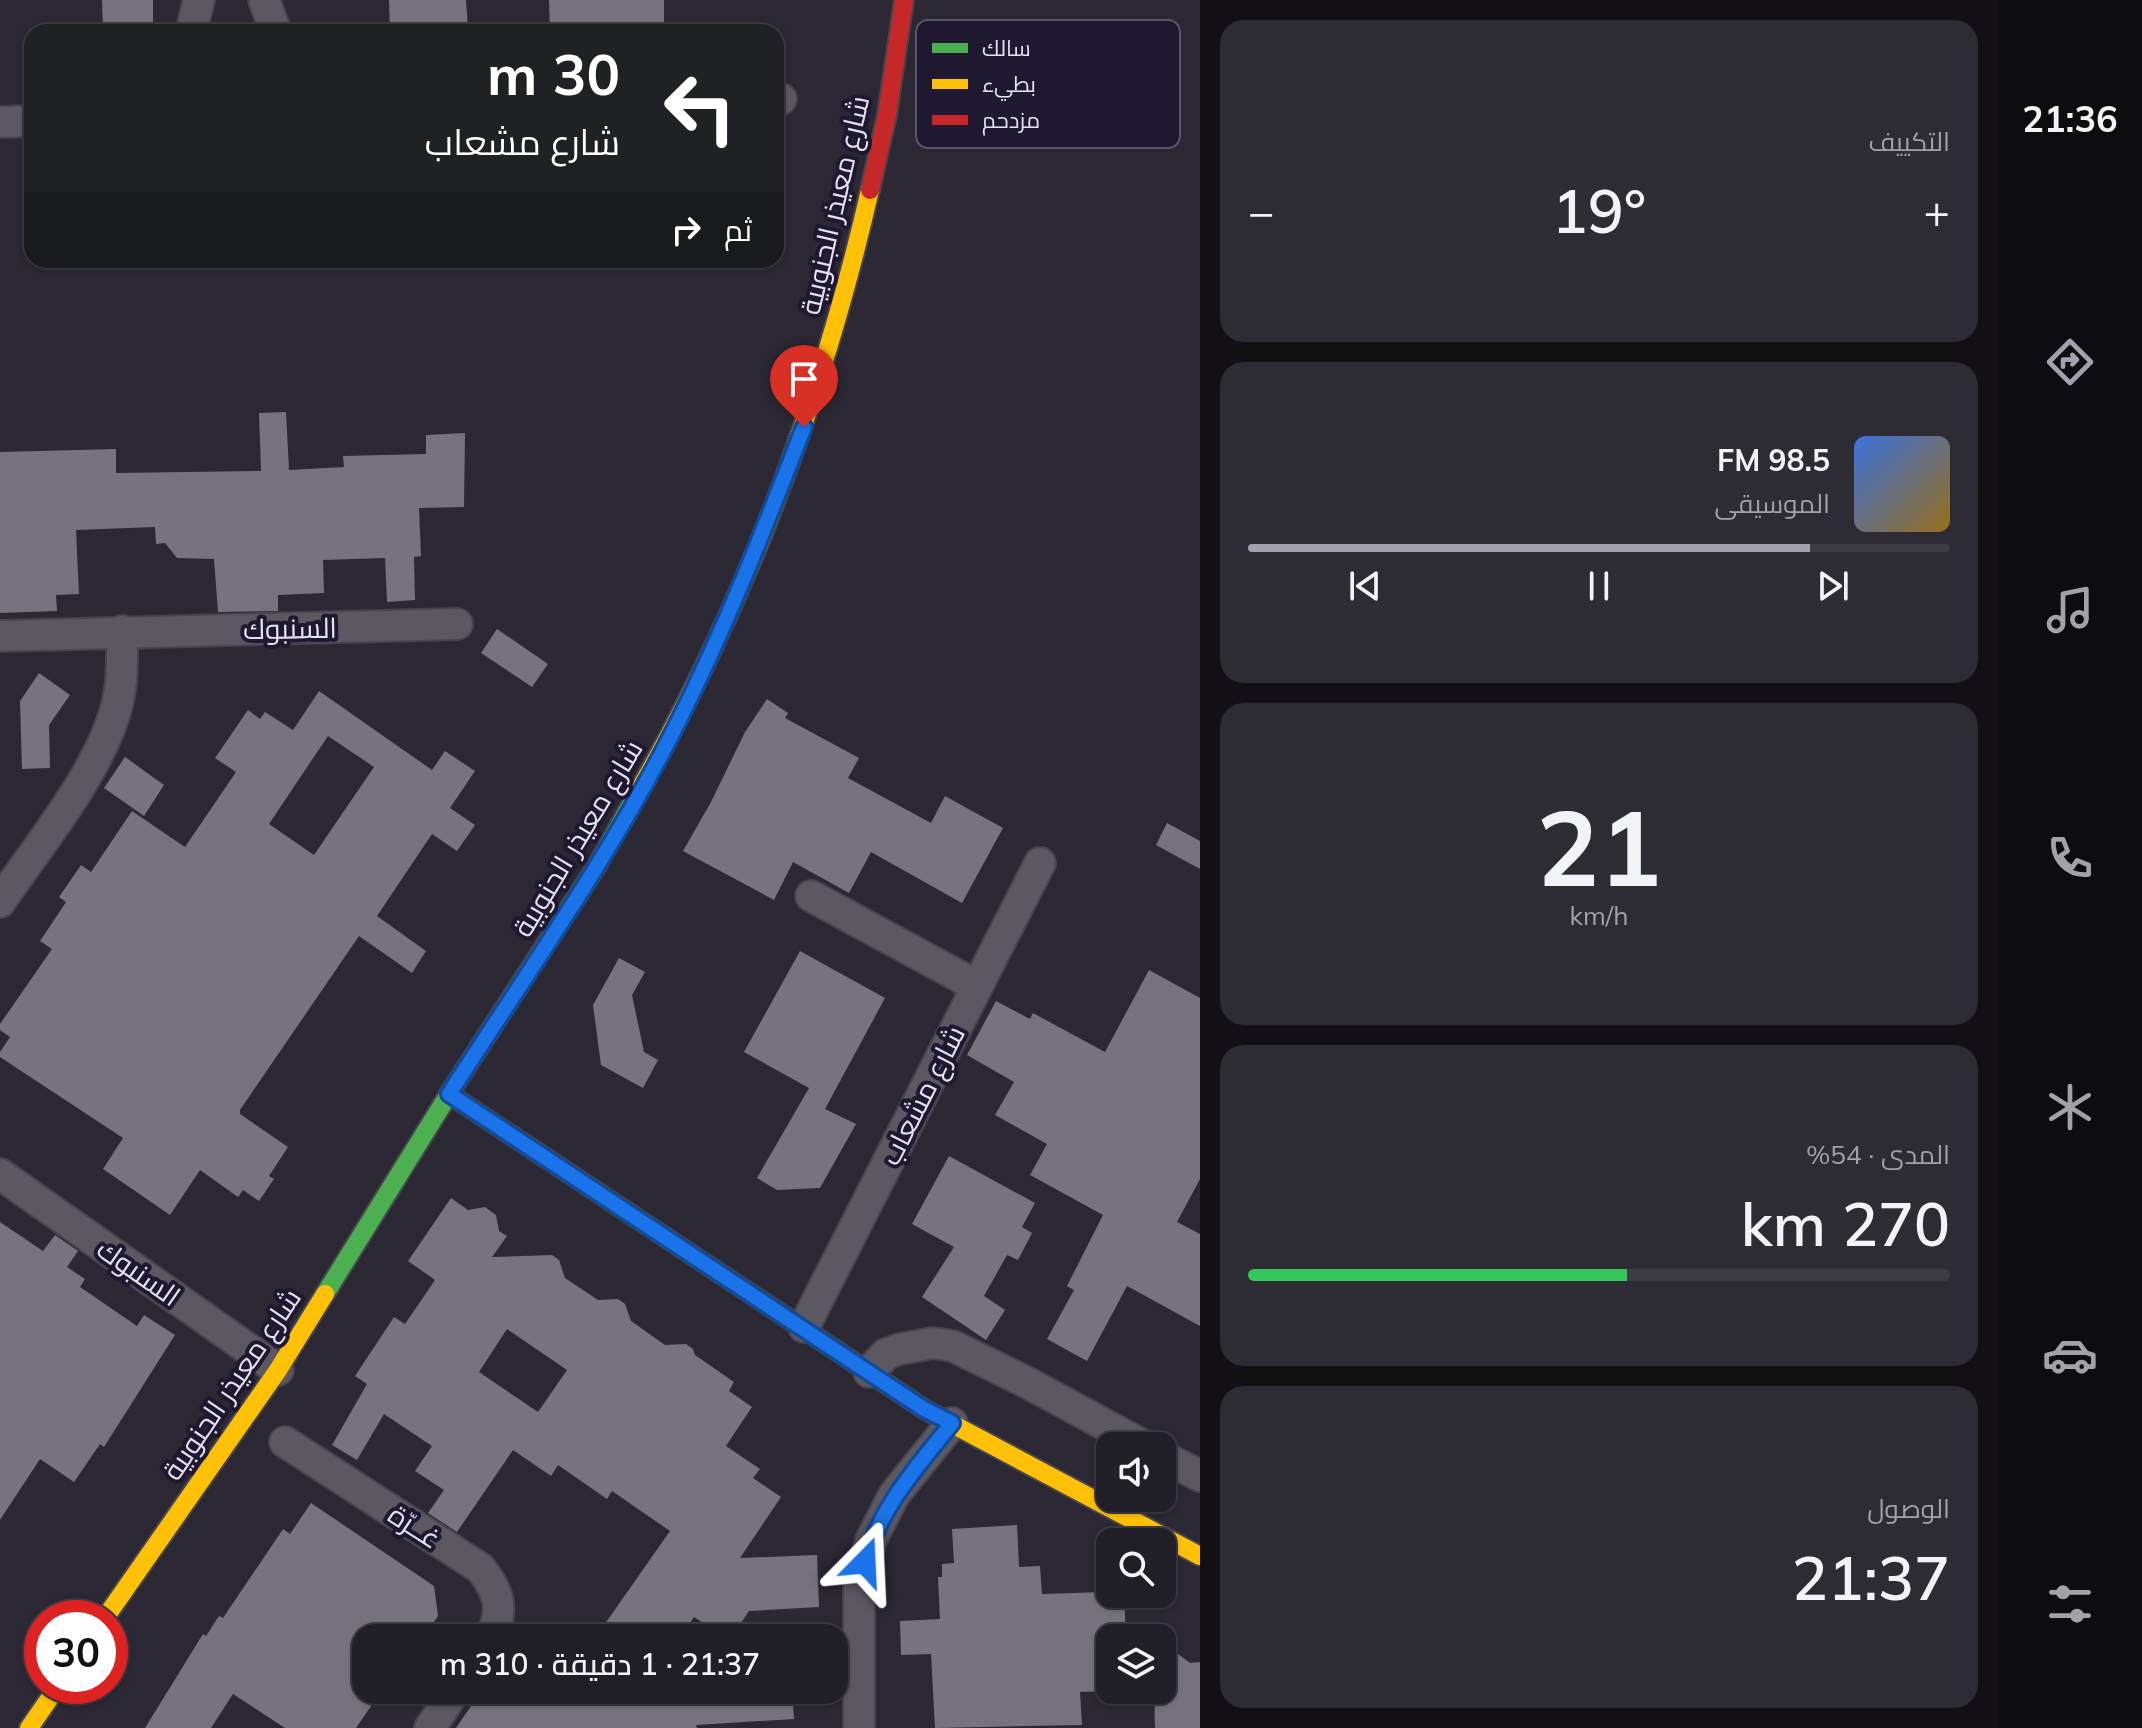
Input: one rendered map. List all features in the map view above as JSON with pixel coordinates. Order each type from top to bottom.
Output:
[{"type":"street","points":[[193,24],[199,0]]},
{"type":"street","points":[[264,0],[273,24]]},
{"type":"street","name":"شارع معيذر الجنوبية","points":[[118,1600],[278,1370],[449,1094],[598,864],[677,724],[746,577],[804,427],[851,273],[887,115],[904,0]]},
{"type":"street","points":[[0,122],[24,121]]},
{"type":"street","name":"السنبوك","points":[[0,636],[457,624]]},
{"type":"street","points":[[0,902],[100,753],[118,702],[122,676],[122,631]]},
{"type":"street","name":"شارع مشعاب","points":[[804,1327],[1040,863]]},
{"type":"street","points":[[811,896],[977,986]]},
{"type":"street","points":[[449,1094],[924,1409],[1200,1556]]},
{"type":"street","name":"السنبوك","points":[[0,1174],[278,1370]]},
{"type":"street","points":[[869,1372],[886,1354],[900,1349],[933,1343],[953,1346],[1118,1432]]},
{"type":"street","points":[[859,1728],[859,1583],[871,1540],[894,1495],[952,1423]]},
{"type":"street","name":"غــرّة","points":[[285,1442],[480,1568],[491,1581],[498,1598],[495,1624]]},
{"type":"street","points":[[1176,1463],[1200,1476]]},
{"type":"street","points":[[29,1728],[46,1704]]},
{"type":"street","points":[[430,1728],[446,1704]]},
{"type":"building","points":[[102,0],[153,0],[153,24],[103,24]]},
{"type":"building","points":[[389,0],[466,0],[468,24],[390,24]]},
{"type":"building","points":[[549,0],[664,0],[664,24],[550,24]]},
{"type":"building","points":[[286,412],[289,470],[344,467],[343,456],[426,454],[426,435],[465,433],[464,507],[419,508],[421,556],[414,557],[415,600],[387,602],[385,558],[323,560],[324,593],[278,595],[278,611],[218,612],[214,559],[177,558],[165,543],[156,544],[155,527],[76,530],[79,594],[56,595],[57,611],[0,613],[0,452],[116,449],[116,473],[261,471],[259,413]]},
{"type":"building","points":[[497,629],[548,664],[532,687],[481,653]]},
{"type":"building","points":[[39,673],[70,695],[49,725],[50,768],[22,769],[20,701]]},
{"type":"building","points":[[319,691],[432,770],[445,751],[475,771],[450,808],[475,825],[457,851],[432,834],[377,916],[426,951],[412,973],[359,936],[240,1110],[240,1114],[288,1147],[269,1176],[274,1179],[259,1201],[243,1190],[238,1197],[200,1170],[170,1215],[103,1169],[123,1138],[0,1057],[10,1037],[0,1030],[0,1024],[52,949],[40,941],[66,902],[59,897],[81,865],[91,872],[132,811],[185,847],[236,772],[215,758],[248,710],[260,719],[265,712],[293,730]],"holes":[[[328,736],[374,767],[314,855],[269,824]]]},
{"type":"building","points":[[767,699],[788,713],[785,718],[859,758],[848,778],[931,823],[945,796],[1003,828],[962,903],[871,852],[849,893],[793,862],[774,900],[683,851],[745,732]]},
{"type":"building","points":[[125,757],[164,785],[144,816],[104,788]]},
{"type":"building","points":[[1167,823],[1200,841],[1200,869],[1156,845]]},
{"type":"building","points":[[800,951],[885,998],[825,1109],[856,1124],[820,1188],[777,1190],[757,1178],[809,1088],[744,1052]]},
{"type":"building","points":[[619,958],[645,972],[632,995],[644,1052],[658,1060],[643,1088],[601,1065],[593,1005]]},
{"type":"building","points":[[1149,970],[1200,998],[1200,1179],[1177,1222],[1200,1234],[1200,1326],[1127,1286],[1087,1361],[1047,1339],[1074,1290],[1067,1286],[1103,1215],[1030,1175],[1047,1144],[995,1115],[1014,1082],[967,1055],[996,1001],[1030,1019],[1033,1013],[1105,1052]]},
{"type":"building","points":[[949,1156],[1035,1203],[1022,1227],[1032,1233],[1018,1260],[1007,1255],[984,1296],[1005,1310],[986,1340],[922,1297],[954,1247],[912,1224]]},
{"type":"building","points":[[451,1198],[468,1210],[485,1207],[496,1215],[499,1231],[507,1236],[492,1257],[552,1255],[559,1260],[565,1278],[598,1300],[618,1299],[625,1304],[631,1321],[665,1345],[686,1344],[695,1355],[734,1382],[729,1391],[752,1407],[726,1446],[760,1469],[753,1478],[781,1497],[740,1558],[817,1555],[819,1607],[749,1611],[740,1624],[704,1624],[694,1617],[689,1624],[605,1624],[670,1531],[612,1491],[607,1499],[558,1465],[551,1476],[513,1450],[457,1532],[428,1513],[444,1490],[415,1471],[432,1446],[384,1414],[357,1460],[332,1445],[367,1384],[355,1376],[394,1317],[405,1324],[435,1280],[408,1261]],"holes":[[[507,1329],[567,1370],[538,1412],[479,1372]]]},
{"type":"building","points":[[0,1222],[43,1251],[55,1235],[78,1251],[67,1267],[85,1279],[80,1287],[137,1326],[144,1315],[175,1335],[104,1447],[100,1444],[74,1482],[40,1459],[0,1520]]},
{"type":"building","points":[[311,1503],[434,1586],[438,1616],[433,1624],[352,1624],[352,1704],[372,1704],[356,1728],[285,1728],[233,1694],[211,1728],[145,1728],[203,1634],[206,1636],[219,1616],[223,1618],[283,1529],[290,1534]]},
{"type":"building","points":[[1017,1525],[1019,1567],[1040,1566],[1042,1594],[1096,1592],[1096,1608],[1125,1608],[1125,1624],[1096,1624],[1096,1691],[1080,1692],[1082,1725],[935,1728],[931,1654],[901,1655],[900,1621],[940,1619],[938,1577],[942,1577],[942,1564],[954,1563],[952,1529]]},
{"type":"building","points":[[1176,1652],[1190,1663],[1200,1662],[1200,1728],[1155,1728],[1154,1704],[1176,1704]]},
{"type":"building","points":[[472,1704],[793,1704],[794,1719],[696,1725],[697,1728],[456,1728]]},
{"type":"traffic: fast","points":[[325,1294],[449,1094],[598,864],[641,787]]},
{"type":"traffic: fast","points":[[449,1094],[819,1339]]},
{"type":"traffic: slow","points":[[641,787],[715,644],[777,497],[829,345],[870,190]]},
{"type":"traffic: slow","points":[[118,1600],[278,1370],[325,1294]]},
{"type":"traffic: slow","points":[[819,1339],[924,1409],[1200,1556]]},
{"type":"traffic: slow","points":[[29,1728],[46,1704]]},
{"type":"traffic: jam","points":[[870,190],[887,115],[904,0]]},
{"type":"route","points":[[804,427],[746,577],[677,724],[598,864],[449,1094],[924,1409],[952,1423],[894,1495],[871,1540],[865,1562]]}]
